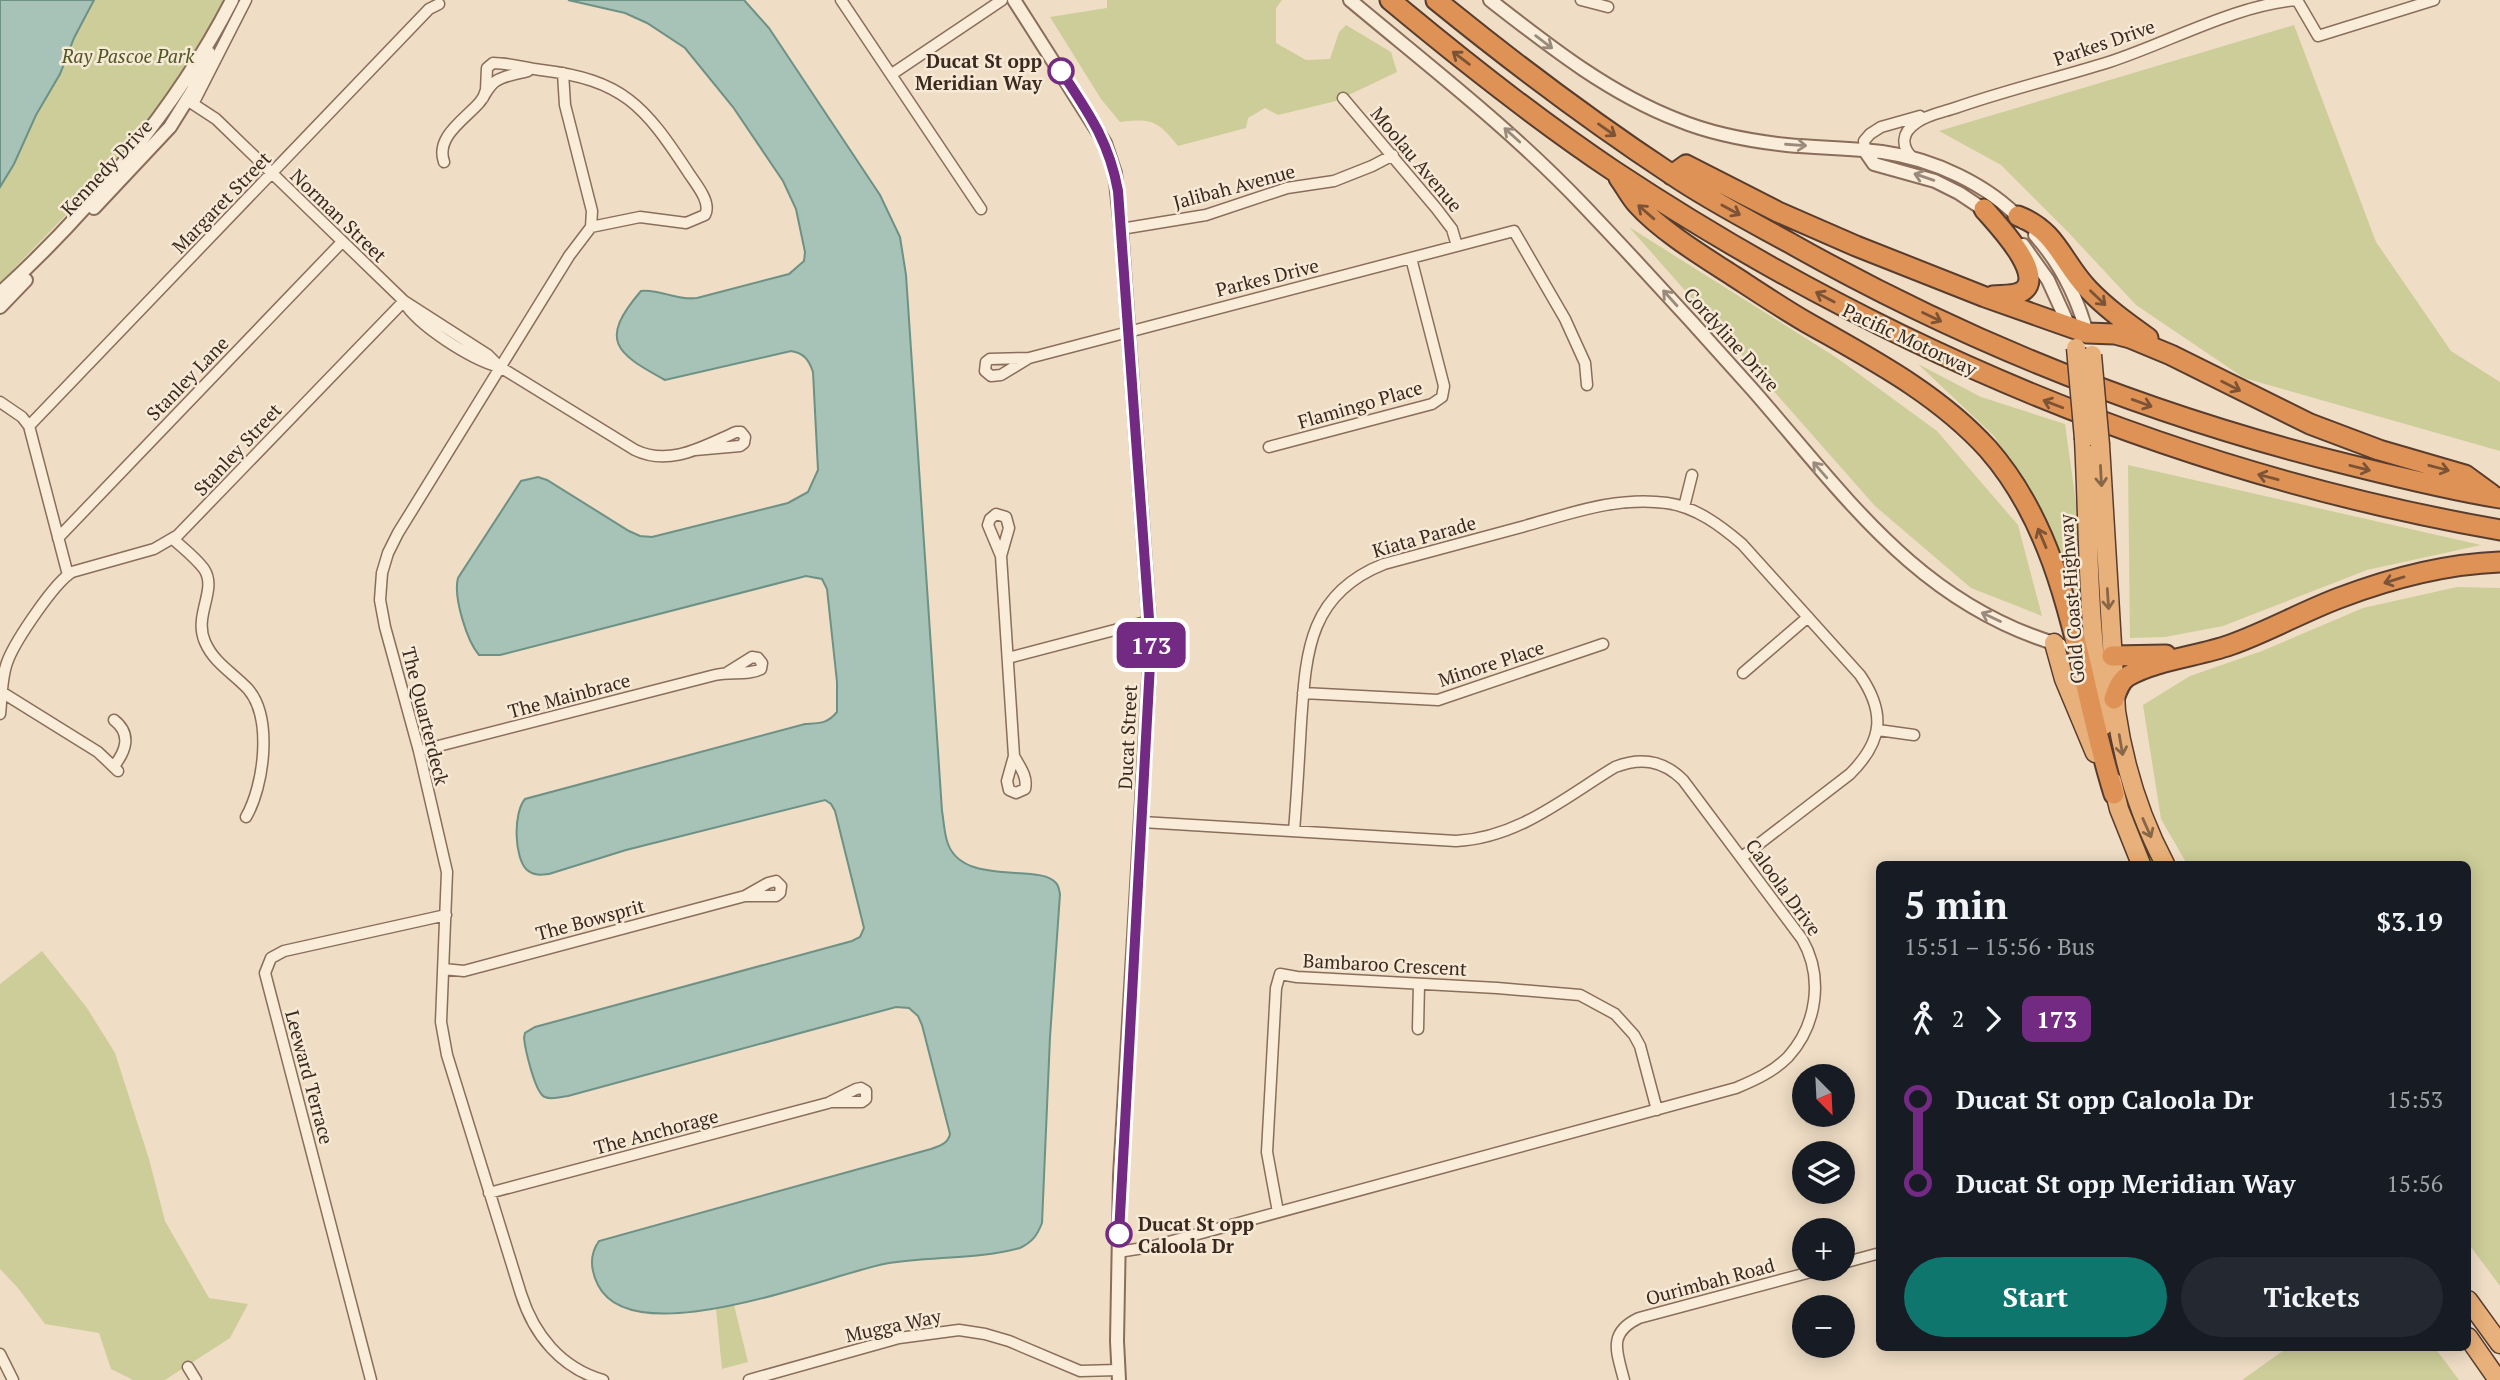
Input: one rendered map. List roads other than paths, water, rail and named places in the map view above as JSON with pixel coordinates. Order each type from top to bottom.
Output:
[{"type":"highway","name":"Pacific Motorway","points":[[1390,0],[1471,66],[1615,171],[1705,228],[1847,309],[1919,345],[2046,401],[2206,459],[2405,512],[2500,530]]},
{"type":"highway","name":"Pacific Motorway","points":[[1436,0],[1578,110],[1672,176],[1828,264],[1939,321],[2051,370],[2229,433],[2400,477],[2497,497]]},
{"type":"highway","points":[[1672,176],[1686,164],[1790,217],[1985,297],[2081,340],[2121,335],[2171,355],[2310,424],[2379,450],[2465,475],[2497,497]]},
{"type":"highway","points":[[1615,171],[1638,205],[1686,246],[1803,320],[1903,377],[1950,412],[1988,450],[2014,485],[2038,528],[2094,652],[2097,735],[2127,833],[2140,861]]},
{"type":"highway","points":[[1984,209],[2015,245],[2025,261],[2029,280],[2024,290],[2019,293],[1985,297]]},
{"type":"highway","points":[[2018,216],[2035,223],[2049,235],[2088,289],[2109,310],[2171,355]]},
{"type":"highway","name":"Gold Coast Highway","points":[[2081,340],[2092,442],[2094,652],[2114,699],[2123,754],[2133,790],[2144,823],[2163,861]]},
{"type":"highway","points":[[2114,699],[2122,681],[2130,676],[2148,668],[2241,642],[2339,598],[2402,577],[2500,562]]},
{"type":"highway","points":[[2054,643],[2064,680],[2096,757],[2115,794]]},
{"type":"highway","points":[[2094,652],[2157,656],[2213,652]]},
{"type":"highway","points":[[2471,1304],[2500,1344]]},
{"type":"highway","points":[[2471,1341],[2498,1380]]},
{"type":"street","name":"Kennedy Drive","points":[[0,307],[170,127],[190,102],[214,36],[232,0]]},
{"type":"street","points":[[131,153],[156,131],[180,100],[190,102],[246,0]]},
{"type":"street","points":[[841,0],[981,209]]},
{"type":"street","points":[[892,74],[1002,0]]},
{"type":"street","name":"Ducat Street","points":[[1014,0],[1105,143],[1115,173],[1129,331],[1151,665],[1120,1176],[1118,1375]]},
{"type":"street","name":"Cordyline Drive","points":[[1350,0],[1500,124],[1548,168],[1654,280],[1864,519],[1917,570],[1954,597],[1979,611],[2054,643],[2094,652]]},
{"type":"street","points":[[1490,0],[1566,58],[1619,93],[1678,120],[1731,136],[1786,145],[1865,150],[1914,159],[1967,180],[2018,216],[2043,244],[2064,275],[2076,300],[2081,340]]},
{"type":"street","points":[[1581,0],[1608,7]]},
{"type":"street","points":[[2299,1],[2318,36],[2434,0]]},
{"type":"street","name":"Parkes Drive","points":[[1914,159],[1904,145],[1904,137],[1908,129],[1922,119],[2112,61],[2236,14],[2299,1]]},
{"type":"street","name":"Margaret Street","points":[[29,426],[429,9],[439,4]]},
{"type":"street","name":"Kennedy Drive","points":[[0,293],[62,233],[131,153],[214,36]]},
{"type":"street","points":[[482,98],[486,87],[486,68],[491,64],[543,71]]},
{"type":"street","points":[[444,162],[442,153],[447,137],[490,86],[498,80],[529,71],[563,72],[604,84],[626,97],[655,123],[687,171],[707,208],[705,215],[686,223],[640,217],[591,227],[589,196],[565,105],[563,72]]},
{"type":"street","name":"Moolau Avenue","points":[[1343,98],[1452,229],[1457,246]]},
{"type":"street","name":"Norman Street","points":[[190,102],[216,119],[404,301],[488,355],[500,367],[647,456],[661,458],[695,450]]},
{"type":"street","name":"Parkes Drive","points":[[1865,150],[1864,141],[1877,129],[1962,106]]},
{"type":"street","points":[[1865,150],[1874,164],[1935,181],[1984,209],[2010,230],[2040,267],[2081,340]]},
{"type":"street","name":"Jalibah Avenue","points":[[1121,229],[1206,215],[1287,188],[1334,181],[1393,155]]},
{"type":"street","name":"The Quarterdeck","points":[[591,227],[569,256],[398,533],[382,573],[380,600],[384,627],[419,751],[447,872],[441,1022],[444,1042],[524,1304],[537,1331],[564,1360],[603,1380]]},
{"type":"street","name":"Parkes Drive","points":[[1029,358],[1514,231],[1564,319],[1585,363],[1587,385]]},
{"type":"street","name":"Stanley Lane","points":[[58,538],[342,242]]},
{"type":"street","name":"Flamingo Place","points":[[1269,447],[1432,404],[1442,397],[1444,386],[1411,258]]},
{"type":"street","name":"Stanley Street","points":[[68,575],[154,548],[173,539],[404,301]]},
{"type":"street","points":[[0,402],[22,416],[29,426],[68,575],[53,591],[11,654],[5,667],[0,714]]},
{"type":"street","points":[[1684,507],[1692,475]]},
{"type":"street","name":"Kiata Parade","points":[[1294,831],[1307,657],[1318,623],[1339,593],[1370,570],[1615,502],[1668,503],[1684,507],[1720,527],[1742,544],[1866,684],[1873,695],[1877,710],[1878,730]]},
{"type":"street","points":[[173,539],[202,567],[208,578],[208,591],[200,623],[205,643],[218,662],[249,690],[258,709],[263,729],[263,751],[258,786],[246,817]]},
{"type":"street","points":[[1001,556],[1014,756]]},
{"type":"street","points":[[1743,673],[1808,617]]},
{"type":"street","points":[[1008,658],[1149,621]]},
{"type":"street","name":"Minore Place","points":[[1304,693],[1438,700],[1603,644]]},
{"type":"street","name":"The Mainbrace","points":[[419,751],[728,672]]},
{"type":"street","points":[[1,691],[98,752],[116,768],[126,742],[121,727],[114,720]]},
{"type":"street","points":[[1742,857],[1850,774],[1870,752],[1878,730],[1914,735]]},
{"type":"street","name":"Caloola Drive","points":[[1118,1252],[1150,1247],[1721,1093],[1763,1076],[1795,1048],[1812,1015],[1815,984],[1806,945],[1742,857],[1683,780],[1670,768],[1651,761],[1615,767],[1513,830],[1477,840],[1456,841],[1142,822]]},
{"type":"street","name":"The Bowsprit","points":[[443,969],[464,971],[745,897]]},
{"type":"street","name":"Leeward Terrace","points":[[371,1380],[265,973],[271,958],[284,951],[446,915]]},
{"type":"street","name":"Bambaroo Crescent","points":[[1278,1212],[1267,1152],[1276,988],[1280,974],[1580,995],[1604,1006],[1625,1024],[1640,1046],[1657,1110]]},
{"type":"street","points":[[1418,1029],[1419,984]]},
{"type":"street","name":"The Anchorage","points":[[489,1192],[831,1102]]},
{"type":"street","points":[[1855,1260],[1876,1254]]},
{"type":"street","name":"Ourimbah Road","points":[[1624,1380],[1616,1351],[1616,1340],[1620,1330],[1628,1323],[1792,1277]]},
{"type":"street","name":"Mugga Way","points":[[753,1380],[900,1338],[956,1330],[977,1332],[1009,1341],[1080,1371],[1118,1375]]},
{"type":"street","points":[[0,1354],[13,1380]]},
{"type":"street","points":[[188,1367],[197,1380]]},
{"type":"place","name":"Ducat St opp Meridian Way","points":[[1061,71]]},
{"type":"place","name":"Ducat St opp Caloola Dr","points":[[1119,1234]]},
{"type":"park label","name":"Ray Pascoe Park","points":[[128,55]]}]
